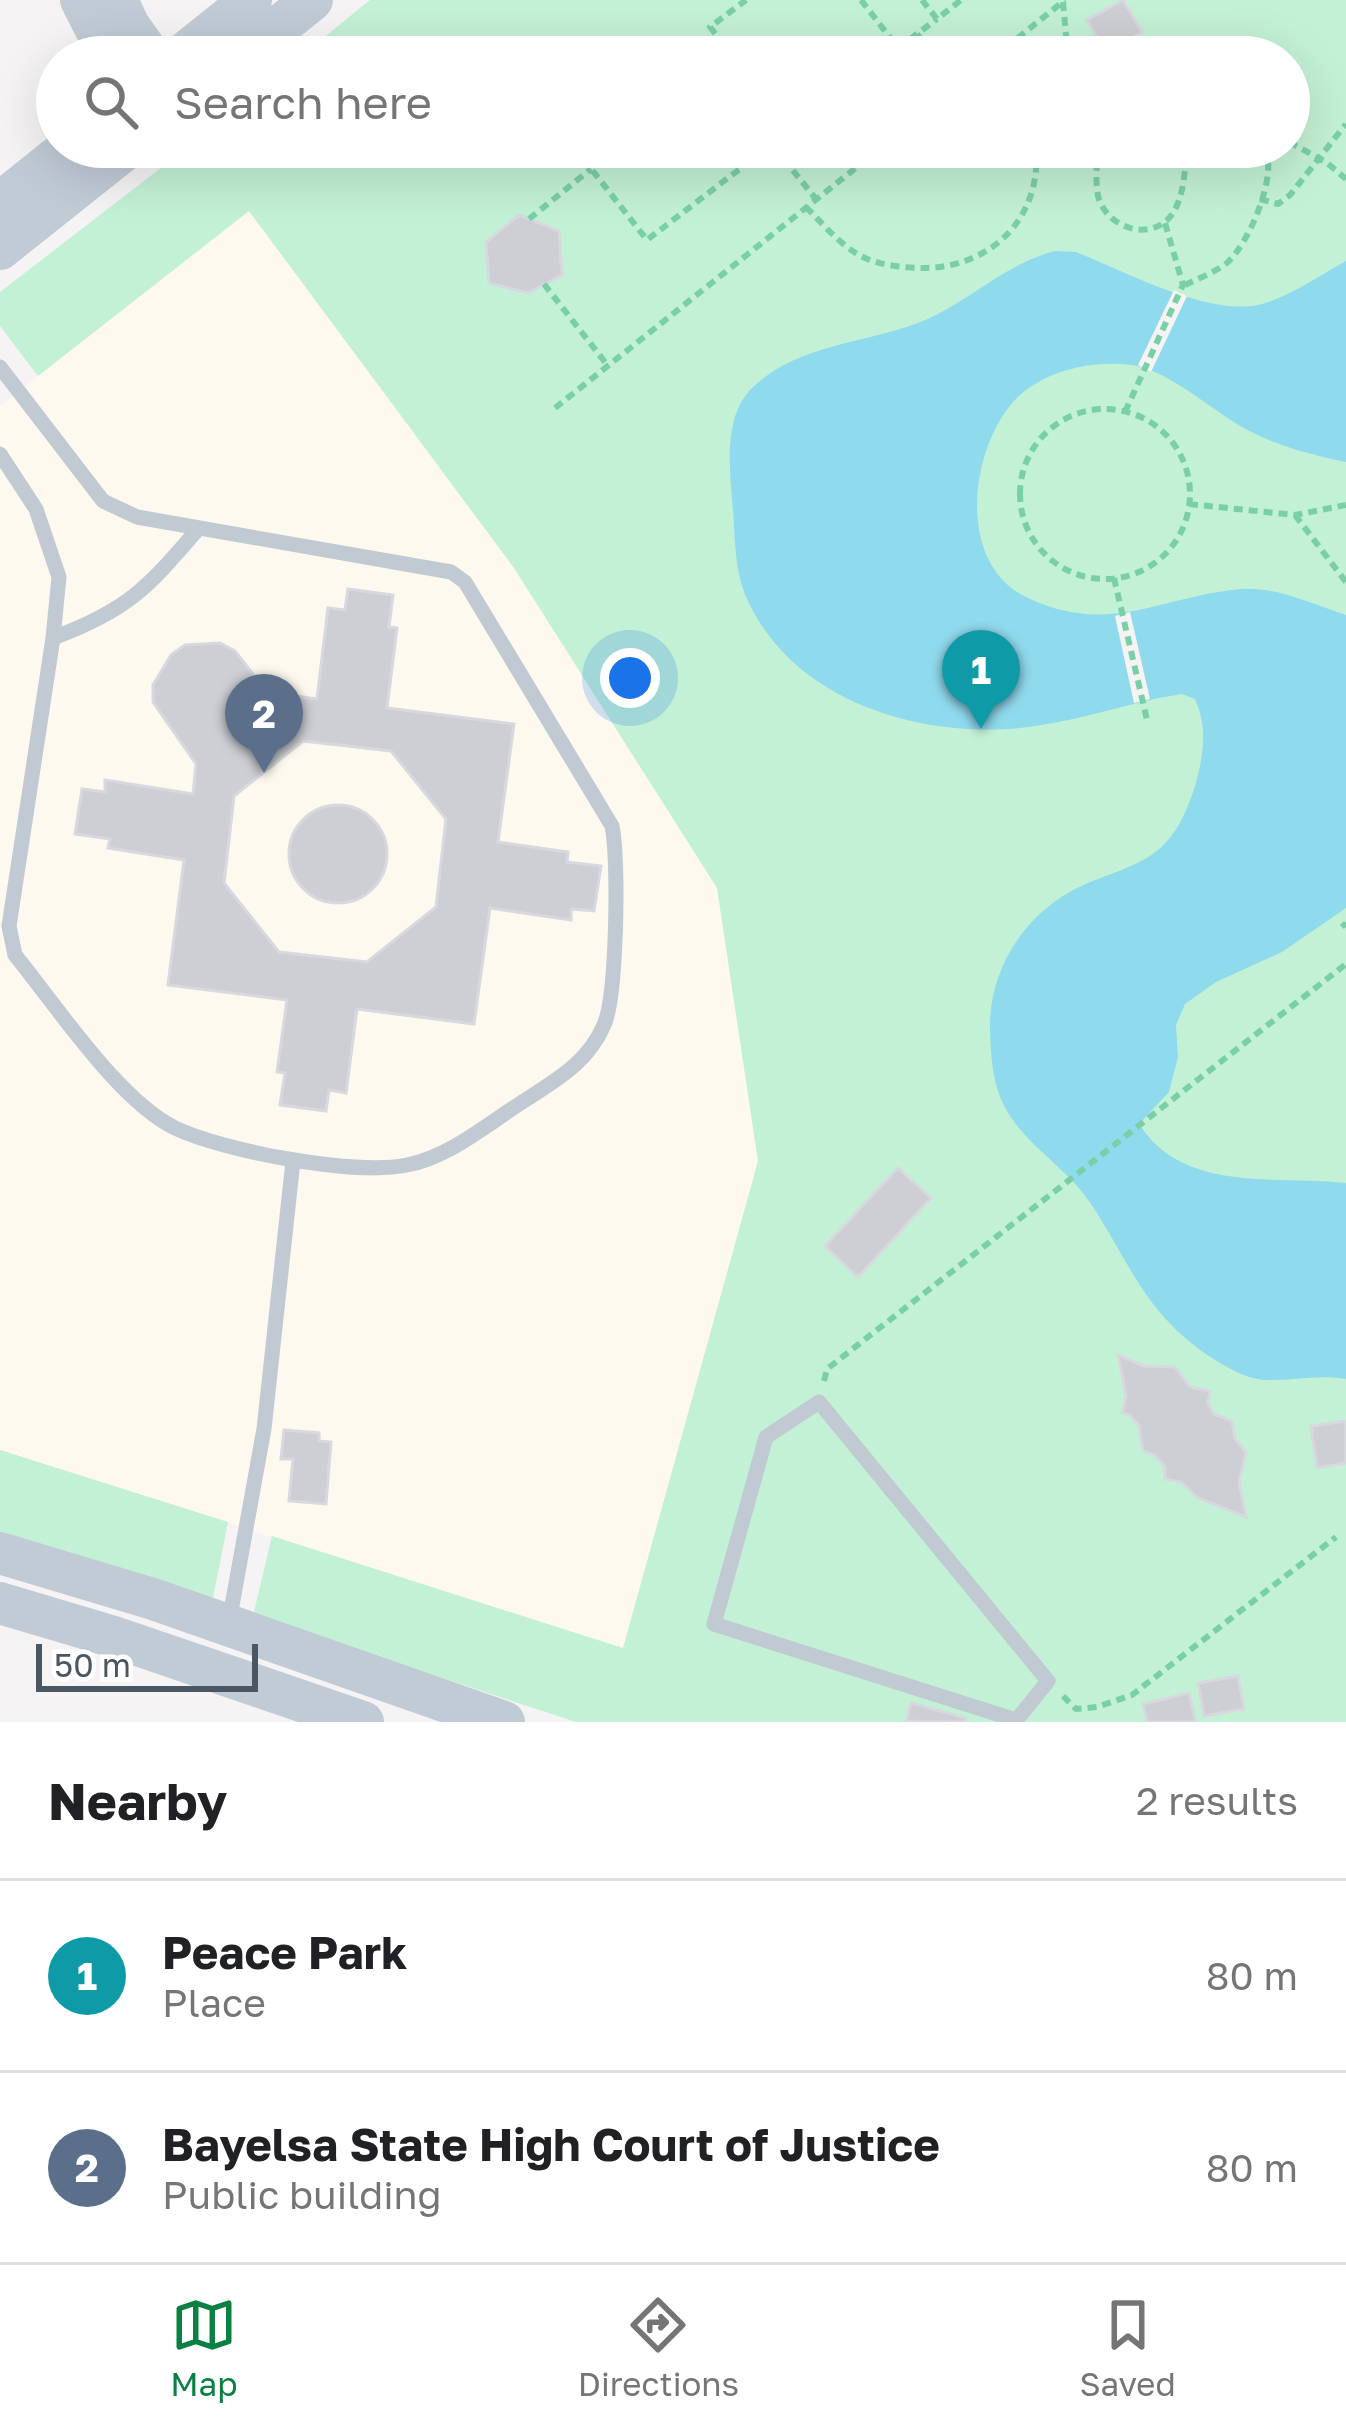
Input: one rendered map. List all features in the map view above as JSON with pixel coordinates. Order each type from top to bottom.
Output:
[{"type":"main road","points":[[81,0],[99,36]]},
{"type":"main road","points":[[117,0],[138,36]]},
{"type":"main road","points":[[207,36],[251,0]]},
{"type":"main road","points":[[267,36],[312,0]]},
{"type":"main road","points":[[0,203],[44,168]]},
{"type":"main road","points":[[0,249],[102,168]]},
{"type":"main road","points":[[0,1553],[153,1599],[504,1722]]},
{"type":"main road","points":[[0,1603],[363,1722]]},
{"type":"lane","points":[[0,367],[103,501],[137,517],[451,572],[465,582],[612,826],[618,858],[607,1020],[577,1066],[452,1147],[410,1165],[293,1162],[176,1129],[136,1102],[15,955],[9,926],[59,577],[36,509],[0,454]]},
{"type":"lane","points":[[53,638],[95,623],[143,592],[199,528]]},
{"type":"lane","points":[[228,1626],[264,1429],[293,1162]]},
{"type":"lane","points":[[819,1402],[1048,1681],[1016,1721],[715,1624],[766,1437],[819,1402]]},
{"type":"path","points":[[717,36],[710,28],[746,0]]},
{"type":"path","points":[[861,0],[889,36]]},
{"type":"path","points":[[922,0],[937,19]]},
{"type":"path","points":[[913,36],[962,0]]},
{"type":"path","points":[[1020,36],[1064,1]]},
{"type":"path","points":[[1064,1],[1066,36]]},
{"type":"path","points":[[1260,199],[1278,204],[1291,195],[1346,124]]},
{"type":"path","points":[[1310,152],[1346,179]]},
{"type":"path","points":[[529,219],[591,169],[647,240],[741,168]]},
{"type":"path","points":[[789,168],[816,200]]},
{"type":"path","points":[[555,408],[856,168]]},
{"type":"path","points":[[806,207],[856,254],[902,268],[968,262],[998,245],[1023,216],[1036,168]]},
{"type":"path","points":[[1098,168],[1099,200],[1111,219],[1131,229],[1149,230],[1165,223],[1175,210],[1186,168]]},
{"type":"path","points":[[1125,412],[1183,285],[1223,266],[1244,244],[1268,184],[1269,168]]},
{"type":"path","points":[[1165,223],[1183,285]]},
{"type":"path","points":[[544,284],[608,366]]},
{"type":"path","points":[[1091,410],[1125,412],[1147,420],[1170,438],[1185,463],[1190,504],[1174,546],[1153,566],[1127,577],[1073,574],[1049,560],[1031,539],[1021,513],[1019,486],[1026,459],[1041,436],[1063,419],[1091,410]]},
{"type":"path","points":[[1190,504],[1295,515],[1346,506]]},
{"type":"path","points":[[1295,515],[1346,582]]},
{"type":"path","points":[[1114,578],[1148,724]]},
{"type":"path","points":[[819,1402],[826,1370],[1346,964]]},
{"type":"path","points":[[1048,1681],[1076,1709],[1097,1708],[1132,1695],[1336,1537]]},
{"type":"shaded area","points":[[249,211],[514,568],[717,888],[758,1161],[623,1649],[0,1450],[0,406]]},
{"type":"green space","points":[[370,0],[1346,0],[1346,1722],[576,1722],[253,1616],[272,1536],[623,1648],[758,1161],[717,888],[514,568],[249,211],[38,376],[0,326],[0,292],[161,168],[1310,168],[1310,36],[326,36]]},
{"type":"green space","points":[[0,1450],[228,1522],[212,1603],[0,1536]]},
{"type":"water","points":[[1055,251],[1076,252],[1194,299],[1241,307],[1284,296],[1346,261],[1346,462],[1255,434],[1173,381],[1144,368],[1100,364],[1052,375],[1013,402],[987,448],[977,505],[988,559],[1004,581],[1026,597],[1055,608],[1108,614],[1253,589],[1346,615],[1346,908],[1282,952],[1216,982],[1185,1004],[1176,1025],[1178,1057],[1169,1092],[1139,1124],[1180,1162],[1206,1171],[1233,1177],[1346,1183],[1346,1379],[1256,1379],[1226,1367],[1185,1338],[1140,1285],[1082,1191],[1015,1123],[995,1080],[991,1008],[1011,950],[1051,905],[1079,887],[1148,857],[1172,835],[1191,798],[1201,758],[1203,729],[1195,699],[1182,694],[1008,729],[931,725],[893,716],[856,703],[792,661],[767,633],[740,578],[730,446],[736,414],[752,388],[794,360],[936,315],[1008,271]]},
{"type":"pier","points":[[1174,290],[1187,296],[1151,372],[1138,365]]},
{"type":"pier","points":[[1130,612],[1150,699],[1134,703],[1115,616]]},
{"type":"building","points":[[1123,0],[1142,32],[1096,36],[1087,20]]},
{"type":"building","points":[[519,215],[559,231],[562,275],[528,293],[489,283],[486,242]]},
{"type":"building","points":[[348,589],[393,595],[389,627],[397,628],[387,708],[514,724],[498,842],[568,852],[567,862],[601,866],[594,911],[571,909],[571,920],[490,908],[474,1024],[357,1009],[346,1093],[329,1090],[326,1111],[280,1105],[285,1073],[277,1072],[287,1000],[168,985],[184,860],[108,848],[110,839],[75,834],[82,789],[105,792],[105,780],[193,794],[196,764],[153,702],[153,685],[171,655],[185,645],[220,643],[235,651],[267,692],[317,699],[328,608],[345,610]],"holes":[[[303,741],[391,751],[446,819],[436,907],[367,962],[279,952],[224,883],[234,796]]]},
{"type":"building","points":[[338,805],[357,809],[372,820],[383,835],[387,854],[383,873],[372,888],[357,899],[338,903],[319,899],[304,888],[293,873],[289,854],[293,835],[304,820],[319,809]]},
{"type":"building","points":[[898,1168],[931,1198],[858,1277],[825,1246]]},
{"type":"building","points":[[1118,1355],[1144,1366],[1175,1367],[1190,1387],[1210,1391],[1208,1403],[1214,1414],[1232,1421],[1235,1439],[1246,1452],[1239,1482],[1246,1517],[1198,1498],[1181,1482],[1165,1479],[1165,1467],[1155,1455],[1143,1451],[1139,1426],[1122,1413],[1126,1396]]},
{"type":"building","points":[[1346,1421],[1346,1463],[1317,1468],[1311,1426]]},
{"type":"building","points":[[284,1430],[319,1433],[319,1441],[331,1442],[326,1504],[289,1501],[293,1459],[281,1459]]},
{"type":"building","points":[[1238,1676],[1244,1709],[1204,1716],[1198,1683]]},
{"type":"building","points":[[1189,1693],[1196,1722],[1147,1722],[1143,1704]]},
{"type":"building","points":[[911,1703],[966,1718],[965,1722],[906,1721]]},
{"type":"place","name":"Peace Park","points":[[981,729]]},
{"type":"place","name":"Bayelsa State High Court of Justice","points":[[264,773]]}]
